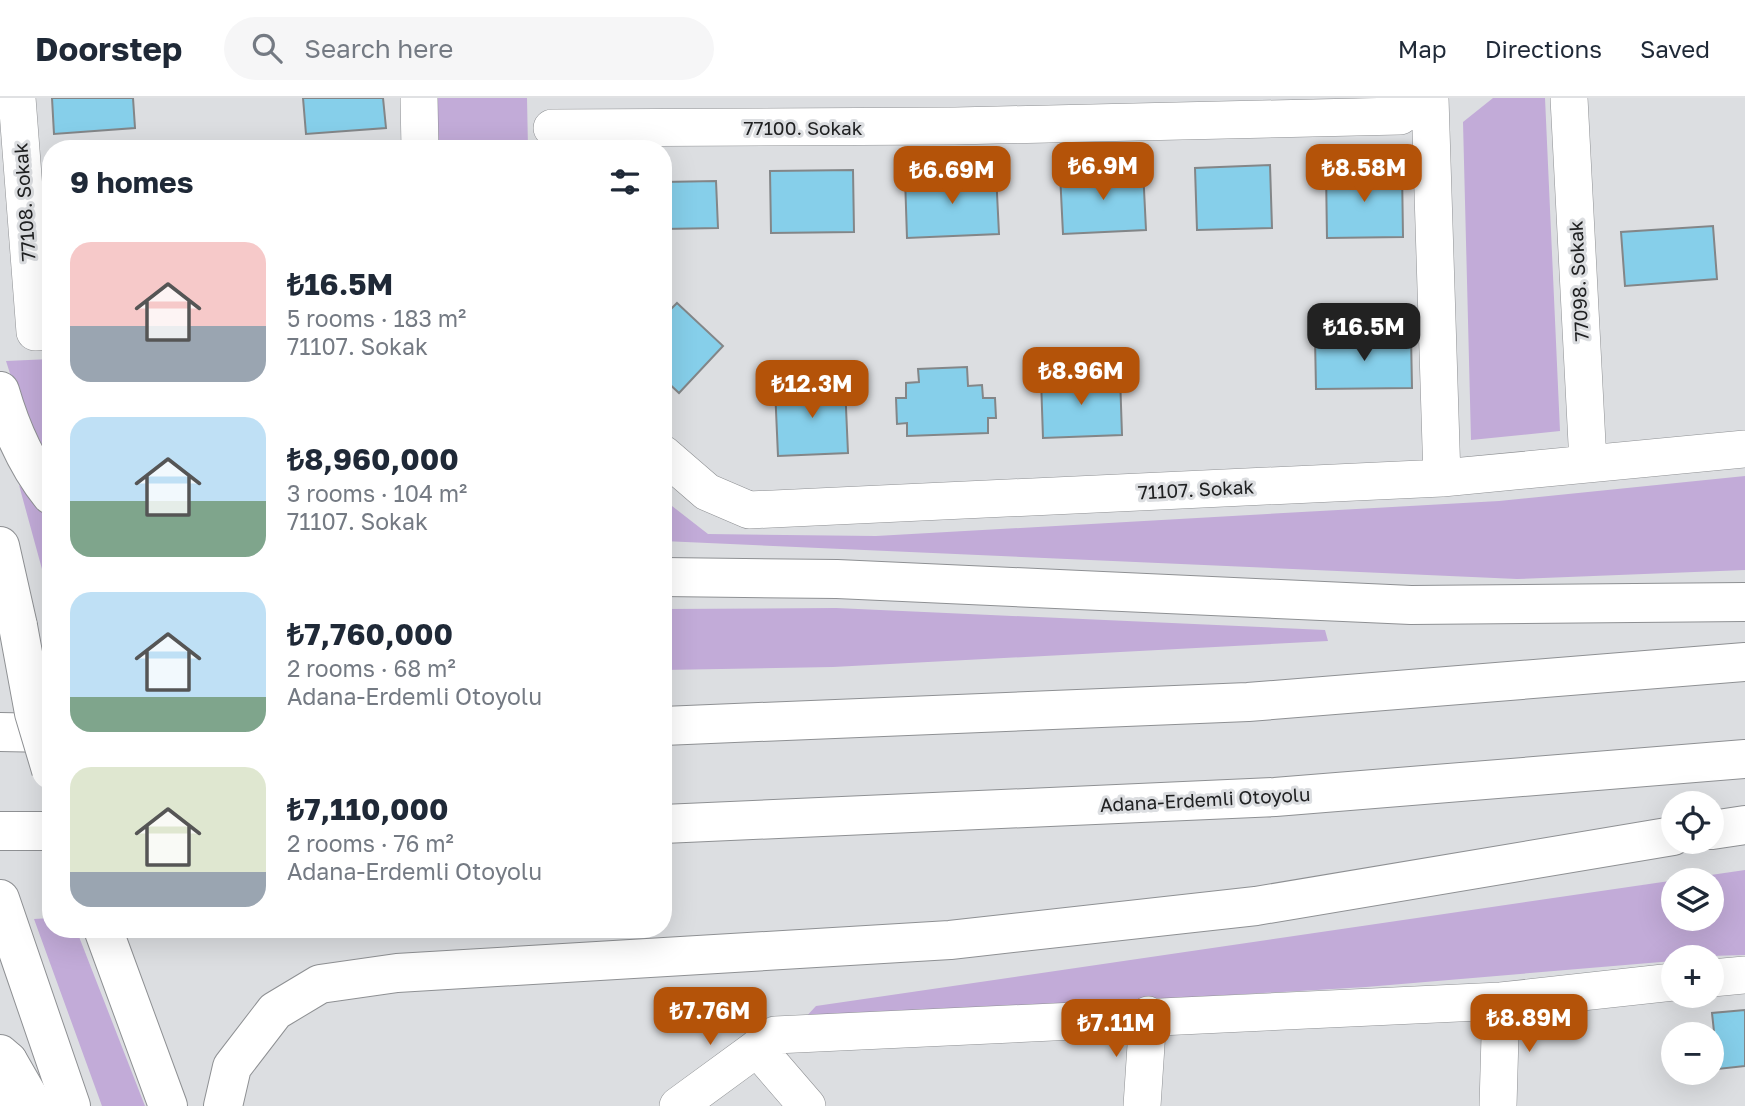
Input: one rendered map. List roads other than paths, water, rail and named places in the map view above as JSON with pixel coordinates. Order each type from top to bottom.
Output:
[{"type":"main road","points":[[0,391],[9,421],[32,472],[42,484]]},
{"type":"main road","points":[[0,546],[34,713],[42,740]]},
{"type":"main road","points":[[672,577],[837,579],[1411,604],[1745,602]]},
{"type":"main road","points":[[672,726],[1248,702],[1745,662]]},
{"type":"main road","points":[[0,732],[42,733]]},
{"type":"main road","name":"Adana-Erdemli Otoyolu","points":[[672,824],[1275,797],[1745,759]]},
{"type":"main road","points":[[1724,828],[1745,825]]},
{"type":"main road","points":[[0,831],[42,831]]},
{"type":"main road","points":[[223,1106],[232,1067],[275,1011],[320,984],[397,973],[950,940],[1256,906],[1661,838]]},
{"type":"main road","points":[[4,911],[71,1106]]},
{"type":"main road","points":[[106,938],[168,1106]]},
{"type":"main road","points":[[3,1069],[34,1106]]},
{"type":"street","name":"77108. Sokak","points":[[17,98],[35,332],[42,332]]},
{"type":"street","points":[[419,98],[420,140]]},
{"type":"street","points":[[1427,98],[1441,478]]},
{"type":"street","name":"77100. Sokak","points":[[552,125],[955,126],[1236,108],[1400,116],[1427,98]]},
{"type":"street","name":"77098. Sokak","points":[[1569,98],[1588,463]]},
{"type":"street","name":"71107. Sokak","points":[[672,462],[707,492],[749,510],[1441,478],[1745,449]]},
{"type":"street","points":[[1724,977],[1745,975]]},
{"type":"street","points":[[678,1106],[775,1035],[1501,1001],[1661,983]]},
{"type":"street","points":[[1498,1106],[1501,1001]]},
{"type":"street","points":[[1142,1106],[1148,1016]]},
{"type":"street","points":[[757,1048],[807,1106]]}]
